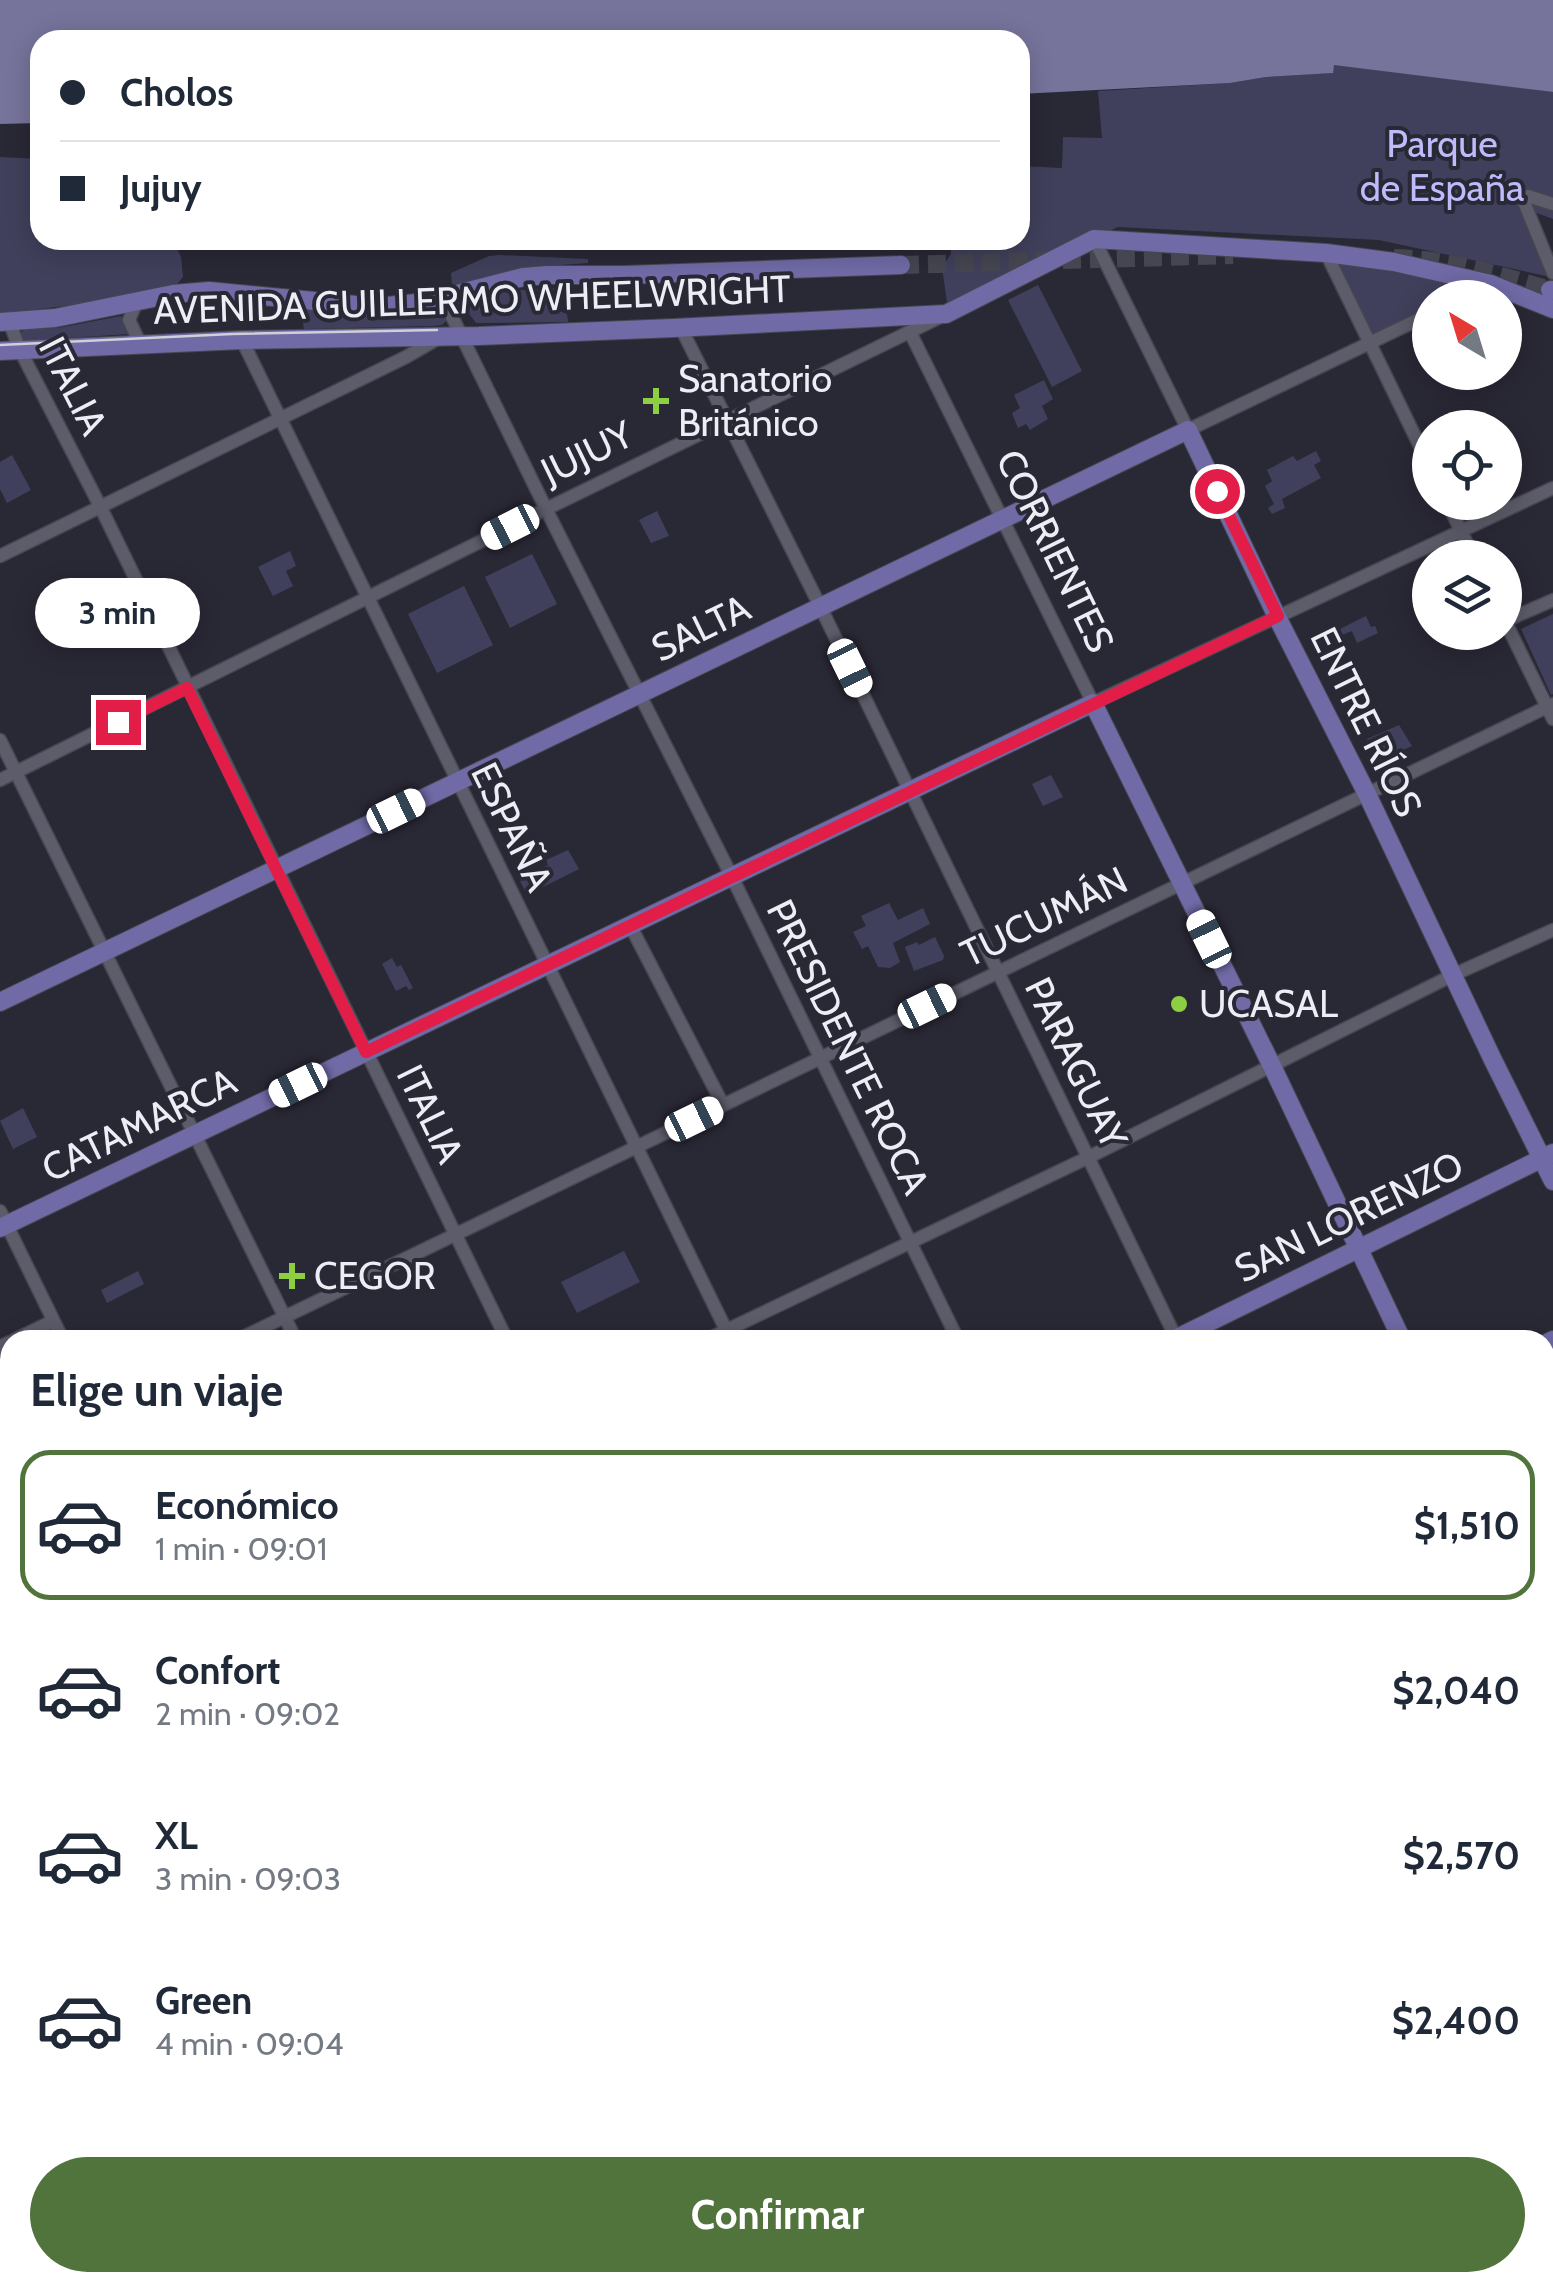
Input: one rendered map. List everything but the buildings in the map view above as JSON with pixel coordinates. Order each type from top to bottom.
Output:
[{"type":"main road","points":[[1094,239],[1326,252],[1473,280]]},
{"type":"main road","name":"JUJUY","points":[[946,314],[1094,239]]},
{"type":"main road","points":[[4,322],[55,318],[174,294],[209,291],[377,307],[426,302],[548,275],[901,265]]},
{"type":"main road","points":[[1522,296],[1553,309]]},
{"type":"main road","name":"AVENIDA GUILLERMO WHEELWRIGHT","points":[[0,351],[242,340],[479,336],[946,314]]},
{"type":"main road","name":"SALTA","points":[[0,1002],[1188,430]]},
{"type":"main road","name":"ENTRE RÍOS","points":[[1188,430],[1453,975],[1548,1155],[1553,1181]]},
{"type":"main road","name":"CATAMARCA","points":[[2,1221],[194,1135],[1093,703]]},
{"type":"main road","name":"CORRIENTES","points":[[1093,703],[1397,1330]]},
{"type":"main road","name":"SAN LORENZO","points":[[1196,1330],[1548,1155]]},
{"type":"street","points":[[1552,284],[1524,202],[1528,196],[1553,204]]},
{"type":"street","name":"ENTRE RÍOS","points":[[1094,239],[1188,430]]},
{"type":"street","points":[[1326,252],[1412,430]]},
{"type":"street","name":"PRESIDENTE ROCA","points":[[443,298],[452,334],[640,693],[953,1330]]},
{"type":"street","points":[[137,301],[129,320],[138,339],[146,344]]},
{"type":"street","name":"JUJUY","points":[[0,780],[946,314]]},
{"type":"street","name":"ITALIA","points":[[4,322],[100,506],[502,1330]]},
{"type":"street","name":"SALTA","points":[[1188,430],[1412,323]]},
{"type":"street","name":"PARAGUAY","points":[[680,328],[820,606],[1171,1330]]},
{"type":"street","name":"CORRIENTES","points":[[910,332],[1093,703]]},
{"type":"street","points":[[0,556],[452,334]]},
{"type":"street","name":"ESPAÑA","points":[[242,340],[726,1330]]},
{"type":"street","name":"CATAMARCA","points":[[1093,703],[1553,488]]},
{"type":"street","points":[[1456,520],[1465,540]]},
{"type":"street","points":[[1522,614],[1553,600]]},
{"type":"street","points":[[1520,650],[1551,710]]},
{"type":"street","name":"TUCUMÁN","points":[[257,1330],[1367,794],[1551,710]]},
{"type":"street","points":[[0,740],[291,1330]]},
{"type":"street","points":[[630,925],[723,1105]]},
{"type":"street","points":[[738,1330],[1453,975],[1553,930]]},
{"type":"street","points":[[2,1221],[58,1330]]},
{"type":"street","points":[[33,1330],[53,1320]]},
{"type":"green space","name":"Parque de España","points":[[1333,64],[1553,92],[1553,219],[1537,213],[1524,215],[1551,277],[1379,240],[1118,227],[947,302],[942,267],[951,250],[1030,250],[1030,166],[1062,168],[1063,137],[1102,138],[1098,91],[1332,73]]},
{"type":"green space","points":[[0,157],[30,158],[30,250],[178,250],[181,257],[183,277],[177,284],[80,304],[0,314]]},
{"type":"green space","points":[[500,255],[588,259],[588,263],[452,285],[451,273]]},
{"type":"green space","points":[[1337,263],[1450,280],[1412,280],[1412,316],[1372,336]]},
{"type":"green space","points":[[1038,285],[1082,371],[1052,387],[1008,300]]},
{"type":"green space","points":[[558,288],[559,311],[567,314],[568,322],[476,323],[464,307],[496,294]]},
{"type":"green space","points":[[304,306],[435,309],[447,320],[432,326],[304,329]]},
{"type":"green space","points":[[121,316],[128,334],[24,341],[21,332],[26,329],[58,328]]},
{"type":"green space","points":[[1044,380],[1053,399],[1042,406],[1048,419],[1030,430],[1026,424],[1018,428],[1012,413],[1020,408],[1014,395]]},
{"type":"green space","points":[[1316,451],[1321,461],[1314,465],[1321,478],[1282,499],[1285,508],[1272,514],[1268,508],[1274,504],[1265,486],[1272,481],[1267,470],[1293,456],[1297,461]]},
{"type":"green space","points":[[12,455],[31,490],[7,503],[0,489],[0,462]]},
{"type":"green space","points":[[657,511],[669,536],[651,543],[639,520]]},
{"type":"green space","points":[[290,551],[296,566],[286,571],[293,586],[273,596],[258,567]]},
{"type":"green space","points":[[532,554],[557,604],[510,628],[485,577]]},
{"type":"green space","points":[[464,586],[493,645],[437,673],[408,614]]},
{"type":"green space","points":[[1553,614],[1551,695],[1522,631]]},
{"type":"green space","points":[[1366,616],[1378,633],[1357,643],[1352,631],[1335,638],[1332,633]]},
{"type":"green space","points":[[1399,725],[1412,746],[1378,761],[1367,739]]},
{"type":"green space","points":[[1051,775],[1063,797],[1043,806],[1032,784]]},
{"type":"green space","points":[[568,850],[579,869],[527,895],[519,879]]},
{"type":"green space","points":[[889,903],[898,920],[923,908],[930,924],[893,943],[900,962],[890,968],[878,967],[868,946],[862,949],[853,932],[866,926],[861,916]]},
{"type":"green space","points":[[935,937],[943,960],[914,971],[905,947]]},
{"type":"green space","points":[[392,958],[397,967],[401,965],[413,988],[409,990],[406,986],[396,991],[382,964]]},
{"type":"green space","points":[[23,1108],[37,1137],[13,1149],[0,1121]]},
{"type":"green space","points":[[624,1251],[640,1282],[577,1313],[561,1282]]},
{"type":"green space","points":[[138,1271],[144,1284],[107,1303],[101,1290]]},
{"type":"shaded area","points":[[0,0],[1553,0],[1553,92],[1334,65],[1333,73],[1230,83],[1030,93],[1030,30],[30,30],[30,123],[0,124]]},
{"type":"tunnel","points":[[901,265],[1233,255]]},
{"type":"tunnel","points":[[1394,258],[1453,265],[1550,290]]},
{"type":"tram line","points":[[0,345],[232,334],[437,330]]},
{"type":"place","name":"Sanatorio Británico","points":[[656,401]]},
{"type":"place","name":"UCASAL","points":[[1179,1004]]},
{"type":"place","name":"CEGOR","points":[[292,1276]]},
{"type":"route","points":[[118,722],[187,688],[366,1052],[1278,616],[1217,491]]}]
